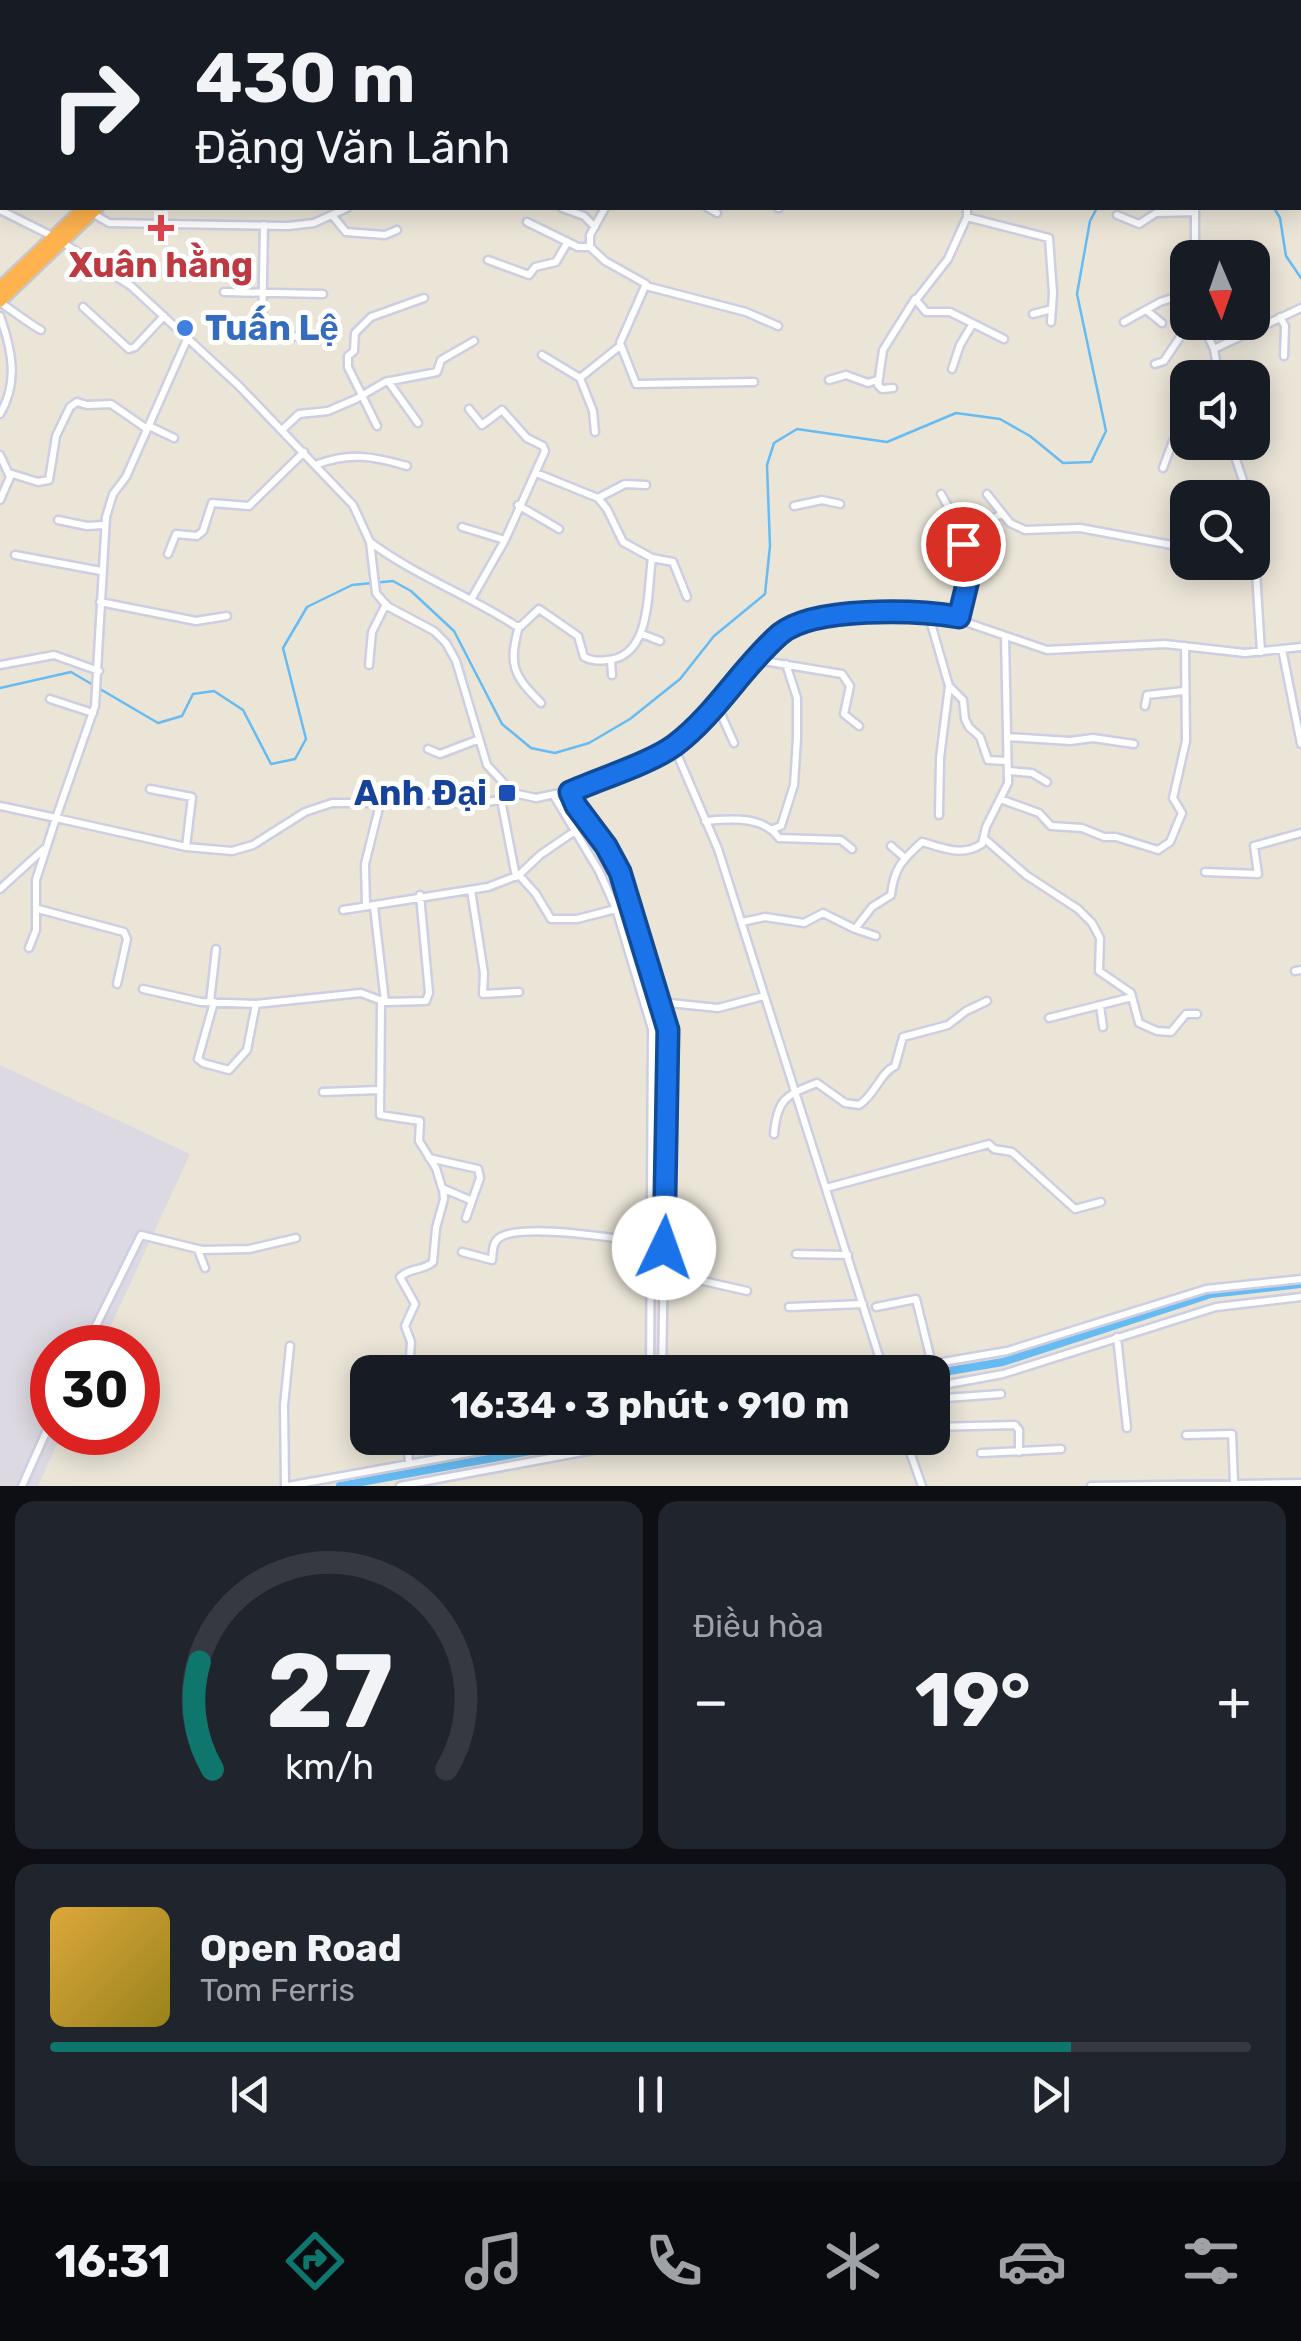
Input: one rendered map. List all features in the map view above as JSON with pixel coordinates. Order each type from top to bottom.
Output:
[{"type":"highway","points":[[0,288],[89,210]]},
{"type":"highway","points":[[0,302],[57,240]]},
{"type":"street","points":[[0,210],[131,286],[316,465],[352,506],[370,542],[376,593],[386,604],[434,631],[446,643],[461,677],[487,766],[513,793],[536,798],[570,792],[674,746],[781,634],[817,616],[928,613],[959,617],[1034,648],[1055,651],[1155,644],[1234,653],[1301,647]]},
{"type":"street","points":[[91,210],[109,223],[307,225],[342,210]]},
{"type":"street","points":[[568,210],[584,216],[595,227]]},
{"type":"street","points":[[604,210],[590,235],[590,246],[605,261],[646,286],[746,312],[778,326]]},
{"type":"street","points":[[712,210],[718,213]]},
{"type":"street","points":[[893,388],[882,389],[878,385],[883,350],[916,298],[945,264],[967,210]]},
{"type":"street","points":[[1118,215],[1140,224],[1156,213],[1195,210],[1195,240]]},
{"type":"street","points":[[332,215],[346,232],[385,235],[397,230]]},
{"type":"street","points":[[967,217],[1049,238],[1051,322]]},
{"type":"street","points":[[527,222],[578,248],[590,246]]},
{"type":"street","points":[[264,225],[262,333],[308,338]]},
{"type":"street","points":[[488,260],[528,275],[535,267],[556,262],[567,243]]},
{"type":"street","points":[[580,378],[620,346],[646,286]]},
{"type":"street","points":[[224,292],[323,294]]},
{"type":"street","points":[[377,426],[350,376],[348,359],[354,351],[358,328],[371,317],[424,298]]},
{"type":"street","points":[[916,298],[926,312],[948,312],[1004,340]]},
{"type":"street","points":[[1124,322],[1170,300]]},
{"type":"street","points":[[0,302],[30,318],[41,330]]},
{"type":"street","points":[[82,308],[130,348],[164,316]]},
{"type":"street","points":[[1214,349],[1301,308]]},
{"type":"street","points":[[1034,314],[1052,309]]},
{"type":"street","points":[[1145,309],[1162,323]]},
{"type":"street","points":[[0,316],[10,351],[13,386],[0,414]]},
{"type":"street","points":[[1278,317],[1285,326],[1284,356]]},
{"type":"street","points":[[952,369],[972,325]]},
{"type":"street","points":[[29,948],[36,930],[36,880],[94,709],[104,525],[113,494],[126,477],[188,337]]},
{"type":"street","points":[[1155,364],[1164,361],[1178,340]]},
{"type":"street","points":[[1210,340],[1216,360]]},
{"type":"street","points":[[282,430],[300,414],[318,414],[388,380],[437,372],[441,360],[474,342]]},
{"type":"street","points":[[620,346],[638,386],[754,382]]},
{"type":"street","points":[[542,354],[580,378],[594,411],[595,432]]},
{"type":"street","points":[[829,380],[846,375],[868,383],[878,379]]},
{"type":"street","points":[[388,380],[418,422]]},
{"type":"street","points":[[9,473],[38,482],[49,480],[56,436],[77,402],[112,404],[148,428],[174,438]]},
{"type":"street","points":[[470,409],[482,425],[502,410],[527,438],[544,446],[544,455],[505,540],[472,598]]},
{"type":"street","points":[[1164,468],[1170,451]]},
{"type":"street","points":[[168,554],[176,534],[200,534],[212,503],[249,506],[304,452]]},
{"type":"street","points":[[316,465],[342,456],[370,454],[407,466]]},
{"type":"street","points":[[0,455],[9,473],[0,500]]},
{"type":"street","points":[[536,473],[598,498],[623,542],[652,558],[673,562],[688,597]]},
{"type":"street","points":[[598,498],[625,484],[646,485]]},
{"type":"street","points":[[941,494],[967,540]]},
{"type":"street","points":[[987,494],[1017,527],[1030,531],[1080,528],[1170,545]]},
{"type":"street","points":[[794,506],[822,500],[840,504]]},
{"type":"street","points":[[518,505],[558,529]]},
{"type":"street","points":[[959,617],[967,590],[963,548],[967,540],[1002,514]]},
{"type":"street","points":[[58,520],[104,525]]},
{"type":"street","points":[[462,526],[505,540]]},
{"type":"street","points":[[370,542],[418,574],[472,598],[519,626]]},
{"type":"street","points":[[15,555],[101,572]]},
{"type":"street","points":[[541,703],[523,686],[511,661],[519,626],[539,608],[578,636],[584,657],[589,660],[623,657],[636,646],[642,634],[652,558]]},
{"type":"street","points":[[1256,580],[1261,652]]},
{"type":"street","points":[[100,602],[196,621],[226,616]]},
{"type":"street","points":[[369,666],[372,632],[386,604]]},
{"type":"street","points":[[928,613],[949,686],[940,758],[939,815]]},
{"type":"street","points":[[642,634],[660,642]]},
{"type":"street","points":[[1006,636],[1008,783],[986,827],[986,840],[1092,923],[1100,938],[1099,971],[1127,988],[1136,1019],[1157,1032],[1171,1032],[1186,1014],[1197,1014]]},
{"type":"street","points":[[1000,799],[1039,813],[1051,826],[1082,828],[1141,847],[1162,849],[1170,842],[1182,814],[1173,798],[1186,742],[1185,646]]},
{"type":"street","points":[[1282,650],[1301,744]]},
{"type":"street","points":[[0,664],[54,655],[99,670]]},
{"type":"street","points":[[611,660],[612,675]]},
{"type":"street","points":[[757,660],[825,669],[846,677],[850,686],[844,712],[859,726]]},
{"type":"street","points":[[773,829],[780,826],[794,786],[797,708],[786,664]]},
{"type":"street","points":[[949,686],[963,700],[969,727],[980,736],[988,760],[1007,761]]},
{"type":"street","points":[[1145,706],[1147,695],[1184,691]]},
{"type":"street","points":[[50,699],[94,709]]},
{"type":"street","points":[[716,704],[734,743]]},
{"type":"street","points":[[1006,737],[1070,741],[1093,738],[1134,744]]},
{"type":"street","points":[[428,750],[440,754],[478,740]]},
{"type":"street","points":[[674,746],[718,849],[879,1355]]},
{"type":"street","points":[[1008,771],[1032,773],[1047,782]]},
{"type":"street","points":[[150,789],[192,797],[186,847]]},
{"type":"street","points":[[570,792],[620,872],[667,1025],[670,1059],[662,1355]]},
{"type":"street","points":[[0,806],[186,847],[238,850],[320,806],[349,801],[460,804],[501,800],[513,793]]},
{"type":"street","points":[[554,796],[600,870],[616,909],[652,1028],[650,1355]]},
{"type":"street","points":[[501,800],[518,876],[536,894],[551,918],[577,919],[616,909]]},
{"type":"street","points":[[380,804],[365,864],[382,1001],[380,1115],[420,1121],[418,1138],[444,1200],[436,1228],[434,1262],[400,1276],[415,1304],[406,1326],[410,1355]]},
{"type":"street","points":[[704,821],[735,818],[773,829],[780,838],[841,840],[852,848]]},
{"type":"street","points":[[343,910],[471,890],[518,876],[575,831]]},
{"type":"street","points":[[1205,872],[1258,874],[1254,846],[1301,833]]},
{"type":"street","points":[[854,928],[872,907],[891,895],[893,876],[922,842],[945,851],[959,851],[972,850],[986,840]]},
{"type":"street","points":[[891,846],[905,858]]},
{"type":"street","points":[[0,889],[46,848]]},
{"type":"street","points":[[471,890],[484,994],[519,992]]},
{"type":"street","points":[[143,989],[189,1001],[256,1004],[361,993],[382,1001],[422,1001],[428,998],[420,895]]},
{"type":"street","points":[[38,909],[124,932],[127,940],[117,984]]},
{"type":"street","points":[[742,922],[765,917],[804,922],[823,913],[876,936]]},
{"type":"street","points":[[216,948],[212,1002],[198,1059],[202,1063],[228,1070],[247,1050],[256,1004]]},
{"type":"street","points":[[660,1002],[718,1008],[764,996]]},
{"type":"street","points":[[1049,1018],[1132,997]]},
{"type":"street","points":[[774,1134],[779,1104],[796,1092],[817,1083],[845,1103],[859,1105],[875,1092],[888,1068],[895,1066],[902,1038],[948,1025],[966,1010],[987,1001]]},
{"type":"street","points":[[1100,1006],[1103,1027]]},
{"type":"street","points":[[652,1028],[667,1025]]},
{"type":"street","points":[[324,1092],[379,1090]]},
{"type":"street","points":[[826,1188],[988,1144],[1012,1152],[1075,1209],[1102,1202]]},
{"type":"street","points":[[429,1158],[478,1168],[480,1178],[466,1218]]},
{"type":"street","points":[[442,1188],[470,1200]]},
{"type":"street","points":[[462,1252],[492,1260],[496,1239],[504,1235],[554,1232],[651,1244]]},
{"type":"street","points":[[96,1325],[140,1234],[198,1249],[249,1249],[296,1238]]},
{"type":"street","points":[[664,1248],[703,1256]]},
{"type":"street","points":[[198,1249],[205,1268]]},
{"type":"street","points":[[796,1254],[848,1255]]},
{"type":"street","points":[[664,1272],[746,1291]]},
{"type":"street","points":[[950,1361],[1007,1350],[1206,1289],[1301,1278]]},
{"type":"street","points":[[950,1384],[1003,1374],[1216,1307],[1301,1297]]},
{"type":"street","points":[[876,1307],[916,1299],[930,1355]]},
{"type":"street","points":[[789,1307],[863,1304]]},
{"type":"street","points":[[1117,1337],[1127,1428]]},
{"type":"street","points":[[290,1346],[284,1405],[286,1486],[454,1455]]},
{"type":"street","points":[[950,1398],[1001,1394]]},
{"type":"street","points":[[950,1427],[1018,1426],[1019,1452]]},
{"type":"street","points":[[1186,1435],[1232,1434],[1234,1482]]},
{"type":"street","points":[[981,1453],[1062,1450]]},
{"type":"street","points":[[22,1486],[36,1455]]},
{"type":"street","points":[[408,1455],[408,1463]]},
{"type":"street","points":[[400,1486],[564,1455]]},
{"type":"street","points":[[911,1455],[922,1486]]},
{"type":"street","points":[[1091,1486],[1301,1483]]},
{"type":"shaded area","points":[[0,1065],[190,1154],[111,1325],[30,1325],[30,1455],[52,1455],[38,1486],[0,1486]]},
{"type":"waterway","points":[[0,688],[71,672],[158,723],[182,716],[193,694],[214,691],[243,710],[271,764],[295,759],[306,739],[283,648],[307,607],[352,585],[393,581],[411,591],[454,631],[502,724],[531,748],[555,753],[589,743],[630,719],[680,679],[714,636],[765,594],[770,546],[767,465],[774,443],[797,429],[887,442],[956,413],[1000,419],[1030,436],[1063,463],[1091,462],[1106,431],[1077,294],[1090,221],[1096,210]]},
{"type":"waterway","points":[[1275,210],[1286,256],[1301,278]]},
{"type":"waterway","points":[[950,1371],[1003,1362],[1211,1294],[1301,1284]]},
{"type":"waterway","points":[[340,1486],[509,1455]]},
{"type":"place","name":"Xuân hằng","points":[[161,228]]},
{"type":"place","name":"Tuấn Lệ","points":[[185,328]]},
{"type":"place","name":"Anh Đại","points":[[507,793]]},
{"type":"route","points":[[664,1248],[668,1030],[620,872],[570,792],[674,746],[742,678],[764,650],[786,630],[804,621],[817,616],[855,614],[928,613],[959,617],[968,580],[963,544]]}]
